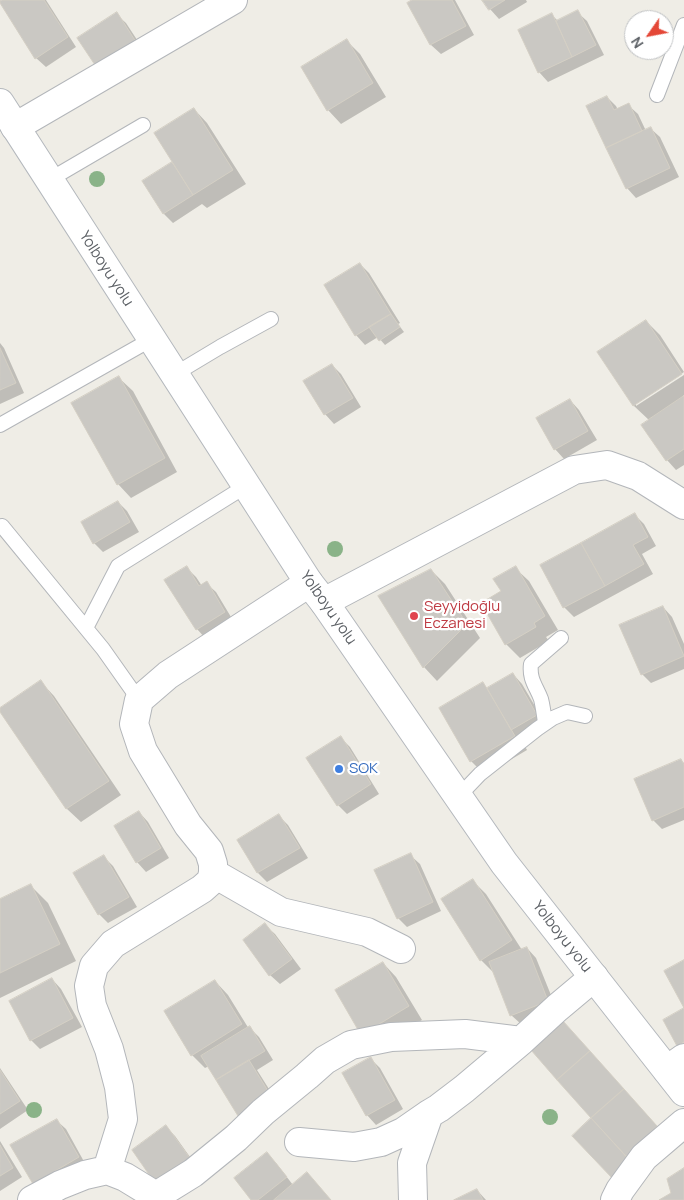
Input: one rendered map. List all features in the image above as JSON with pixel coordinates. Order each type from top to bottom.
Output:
[{"type":"street","points":[[15,127],[233,0]]},
{"type":"street","name":"Yolboyu yolu","points":[[0,103],[246,486],[504,863],[594,978],[676,1064],[684,1092]]},
{"type":"street","points":[[107,1170],[123,1119],[119,1087],[109,1049],[92,1006],[89,986],[94,966],[113,944],[202,889],[211,881],[213,873],[213,864],[209,852],[188,826],[143,751],[134,724],[139,700],[168,675],[317,592],[574,470],[607,465],[638,476],[684,505]]},
{"type":"street","points":[[213,873],[281,912],[367,932],[401,949]]},
{"type":"street","points":[[299,1142],[354,1147],[381,1142],[403,1132],[464,1089],[594,978]]},
{"type":"street","points":[[32,1200],[60,1185],[85,1175],[107,1170],[125,1177],[157,1198],[194,1173],[325,1060],[352,1045],[391,1037],[465,1034],[521,1041]]},
{"type":"street","points":[[413,1200],[412,1163],[428,1114]]},
{"type":"street","points":[[615,1200],[644,1157],[684,1123]]},
{"type":"lane","points":[[656,95],[684,25]]},
{"type":"lane","points":[[49,180],[143,125]]},
{"type":"lane","points":[[175,374],[272,319]]},
{"type":"lane","points":[[0,425],[152,340]]},
{"type":"lane","points":[[86,628],[118,566],[246,486]]},
{"type":"lane","points":[[2,526],[103,649],[139,700]]},
{"type":"lane","points":[[545,723],[541,699],[530,672],[531,664],[561,638]]},
{"type":"lane","points":[[458,796],[480,774],[552,718],[567,712],[585,716]]},
{"type":"building","points":[[2,0],[44,0],[68,37],[35,59],[0,3]]},
{"type":"building","points":[[412,0],[452,0],[466,26],[430,45],[407,3]]},
{"type":"building","points":[[482,0],[505,0],[489,10]]},
{"type":"building","points":[[578,10],[596,45],[572,57],[556,21]]},
{"type":"building","points":[[117,12],[136,42],[97,68],[77,38]]},
{"type":"building","points":[[552,13],[572,57],[538,73],[518,30]]},
{"type":"building","points":[[347,39],[373,83],[327,111],[301,67]]},
{"type":"building","points":[[607,96],[614,110],[629,103],[642,131],[606,148],[586,106]]},
{"type":"building","points":[[194,108],[233,170],[193,195],[154,133]]},
{"type":"building","points":[[651,127],[670,168],[626,189],[606,148]]},
{"type":"building","points":[[172,162],[193,195],[163,214],[142,181]]},
{"type":"building","points":[[360,263],[391,314],[355,336],[324,285]]},
{"type":"building","points":[[391,314],[400,327],[379,341],[369,327]]},
{"type":"building","points":[[646,320],[682,374],[633,406],[597,352]]},
{"type":"building","points":[[0,348],[16,383],[0,390]]},
{"type":"building","points":[[332,364],[353,398],[324,415],[303,381]]},
{"type":"building","points":[[119,376],[165,458],[117,485],[71,403]]},
{"type":"building","points":[[684,396],[684,449],[666,461],[641,425]]},
{"type":"building","points":[[570,399],[588,431],[554,450],[536,418]]},
{"type":"building","points":[[118,501],[130,522],[93,544],[81,522]]},
{"type":"building","points":[[635,513],[648,537],[633,545],[644,564],[605,586],[581,543]]},
{"type":"building","points":[[581,543],[605,586],[563,608],[540,565]]},
{"type":"building","points":[[187,566],[199,586],[207,581],[225,612],[196,630],[164,580]]},
{"type":"building","points":[[516,566],[545,616],[534,623],[536,627],[505,645],[481,603],[501,591],[493,579]]},
{"type":"building","points":[[431,569],[467,624],[423,668],[378,596]]},
{"type":"building","points":[[663,606],[684,656],[641,675],[619,625]]},
{"type":"building","points":[[513,673],[537,715],[511,730],[487,688]]},
{"type":"building","points":[[41,680],[109,781],[66,809],[0,712],[0,708]]},
{"type":"building","points":[[483,682],[515,736],[470,762],[439,708]]},
{"type":"building","points":[[341,736],[371,784],[337,806],[306,758]]},
{"type":"building","points":[[681,759],[684,765],[684,807],[652,821],[634,779]]},
{"type":"building","points":[[139,811],[161,848],[136,863],[114,826]]},
{"type":"building","points":[[279,814],[300,848],[257,873],[237,840]]},
{"type":"building","points":[[411,853],[433,902],[397,919],[374,870]]},
{"type":"building","points":[[104,855],[129,897],[98,915],[73,873]]},
{"type":"building","points":[[473,879],[512,940],[480,961],[441,899]]},
{"type":"building","points":[[31,884],[60,944],[0,973],[0,899]]},
{"type":"building","points":[[265,923],[292,959],[269,976],[243,940]]},
{"type":"building","points":[[527,947],[548,1001],[510,1016],[489,962]]},
{"type":"building","points":[[684,960],[684,1008],[664,971]]},
{"type":"building","points":[[383,962],[409,1006],[361,1035],[335,990]]},
{"type":"building","points":[[52,978],[73,1018],[30,1041],[9,1001]]},
{"type":"building","points":[[215,980],[242,1024],[191,1056],[164,1011]]},
{"type":"building","points":[[684,1008],[684,1042],[677,1046],[663,1020]]},
{"type":"building","points":[[563,1021],[590,1051],[557,1080],[531,1050]]},
{"type":"building","points":[[250,1026],[265,1051],[216,1080],[201,1056]]},
{"type":"building","points":[[590,1051],[624,1089],[591,1118],[557,1080]]},
{"type":"building","points":[[371,1057],[395,1100],[366,1116],[342,1073]]},
{"type":"building","points":[[249,1060],[271,1096],[238,1116],[216,1080]]},
{"type":"building","points":[[0,1070],[20,1101],[0,1114]]},
{"type":"building","points":[[624,1089],[657,1126],[626,1156],[591,1118]]},
{"type":"building","points":[[591,1118],[631,1162],[613,1179],[572,1136]]},
{"type":"building","points":[[57,1119],[79,1157],[33,1184],[10,1145]]},
{"type":"building","points":[[166,1125],[192,1161],[157,1186],[132,1150]]},
{"type":"building","points":[[0,1145],[13,1168],[0,1176]]},
{"type":"building","points":[[267,1152],[287,1177],[258,1200],[251,1200],[234,1178]]},
{"type":"building","points":[[684,1168],[684,1200],[659,1200],[671,1193],[667,1179]]},
{"type":"building","points":[[307,1172],[331,1200],[274,1200]]},
{"type":"building","points":[[477,1189],[483,1200],[454,1200]]},
{"type":"place","name":"Seyyidoğlu Eczanesi","points":[[414,616]]},
{"type":"place","name":"SOK","points":[[339,769]]}]
